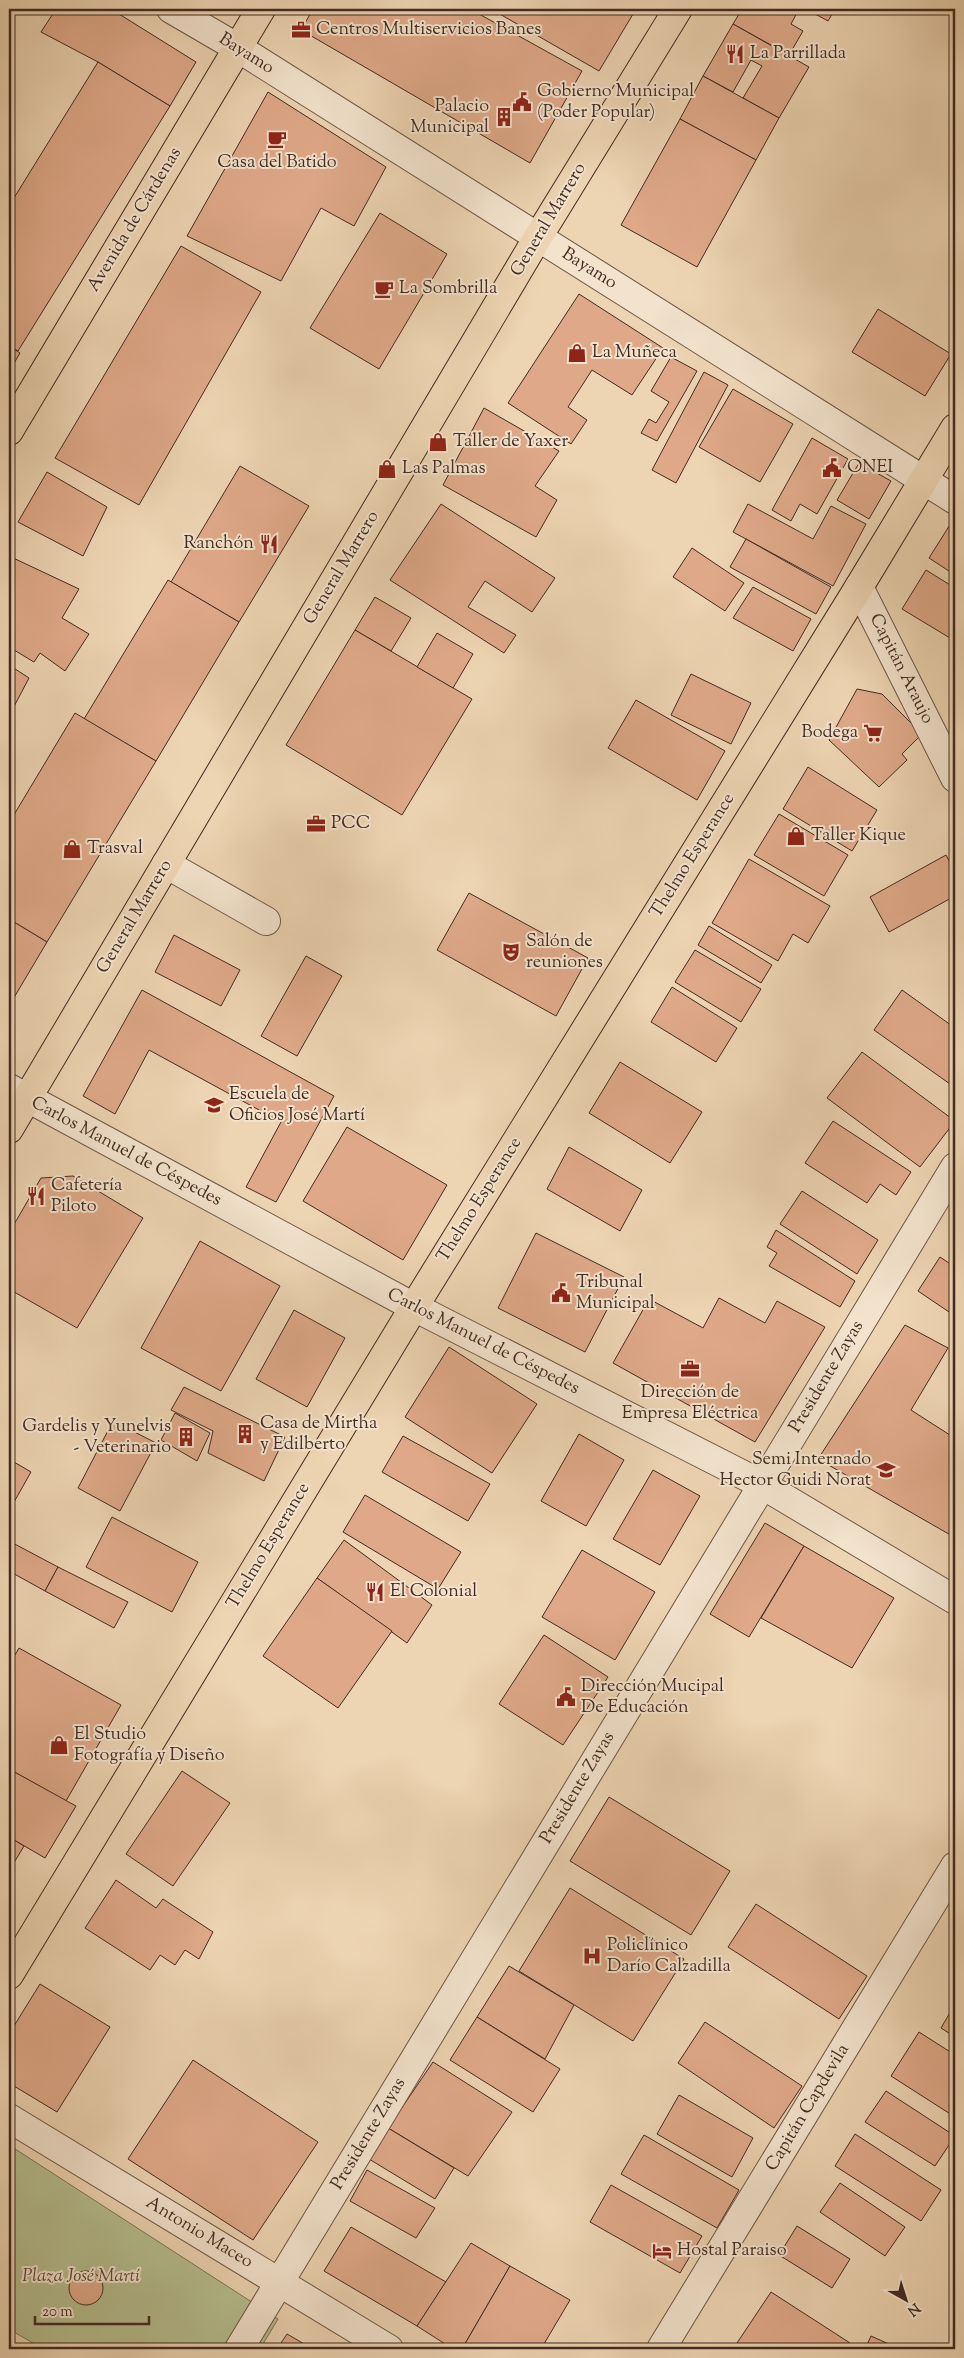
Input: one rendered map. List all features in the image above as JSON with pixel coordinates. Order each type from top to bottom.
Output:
[{"type":"main road","name":"Avenida de Cárdenas","points":[[9,430],[261,9]]},
{"type":"main road","name":"General Marrero","points":[[9,1129],[18,1093],[166,864],[538,237],[678,9]]},
{"type":"main road","name":"Thelmo Esperance","points":[[9,1975],[414,1307],[859,587],[955,428]]},
{"type":"street","name":"Bayamo","points":[[171,9],[238,48],[955,500]]},
{"type":"street","name":"Capitán Araujo","points":[[859,587],[955,778]]},
{"type":"street","points":[[166,864],[266,921]]},
{"type":"street","name":"Carlos Manuel de Céspedes","points":[[18,1093],[414,1307],[761,1484],[955,1600]]},
{"type":"street","name":"Presidente Zayas","points":[[239,2349],[761,1484],[955,1167]]},
{"type":"street","name":"Capitán Capdevila","points":[[661,2349],[955,1866]]},
{"type":"street","name":"Antonio Maceo","points":[[9,2118],[389,2349]]},
{"type":"green space","name":"Plaza José Martí","points":[[9,2145],[278,2319],[260,2349],[43,2349],[9,2329]]},
{"type":"building","points":[[56,9],[111,9],[196,62],[170,106],[98,62],[41,32]]},
{"type":"building","name":"Palacio Municipal","points":[[313,9],[470,9],[582,71],[530,163],[301,30]]},
{"type":"building","points":[[491,9],[636,9],[599,71]]},
{"type":"building","points":[[742,9],[799,9],[791,24],[803,31],[789,55],[733,24]]},
{"type":"building","points":[[806,9],[835,9],[828,21]]},
{"type":"building","points":[[733,24],[809,67],[779,118],[743,98],[762,66],[751,60],[733,92],[703,76]]},
{"type":"building","points":[[98,62],[170,106],[18,351],[9,345],[9,206]]},
{"type":"building","points":[[703,76],[779,118],[756,160],[680,119]]},
{"type":"building","points":[[268,92],[386,167],[354,226],[321,208],[281,281],[187,236]]},
{"type":"building","points":[[680,119],[756,160],[697,267],[621,225]]},
{"type":"building","points":[[380,213],[447,254],[379,369],[310,328]]},
{"type":"building","points":[[181,246],[261,292],[139,505],[55,458]]},
{"type":"building","points":[[579,294],[663,348],[632,395],[592,370],[568,407],[587,420],[571,444],[508,403]]},
{"type":"building","points":[[878,309],[951,354],[925,396],[852,352]]},
{"type":"building","points":[[9,346],[20,353],[9,372]]},
{"type":"building","points":[[671,357],[697,371],[657,441],[641,433],[649,419],[656,423],[669,402],[651,391]]},
{"type":"building","points":[[704,372],[728,385],[676,483],[652,470]]},
{"type":"building","points":[[733,389],[793,424],[760,482],[699,447]]},
{"type":"building","points":[[484,408],[559,451],[535,486],[557,500],[536,537],[443,485]]},
{"type":"building","points":[[812,438],[848,459],[817,514],[800,504],[791,521],[772,510]]},
{"type":"building","points":[[859,463],[891,481],[869,519],[837,500]]},
{"type":"building","points":[[240,466],[309,506],[239,622],[171,582]]},
{"type":"building","points":[[47,472],[107,507],[83,556],[18,522]]},
{"type":"building","points":[[441,504],[555,578],[532,612],[485,581],[468,607],[516,635],[504,653],[390,580]]},
{"type":"building","points":[[748,504],[813,539],[831,506],[866,524],[833,586],[733,532]]},
{"type":"building","points":[[951,523],[955,526],[955,575],[929,558]]},
{"type":"building","points":[[746,539],[831,587],[816,614],[730,567]]},
{"type":"building","points":[[692,548],[744,583],[725,611],[673,577]]},
{"type":"building","points":[[9,556],[79,589],[62,618],[89,634],[65,671],[40,653],[34,662],[9,647]]},
{"type":"building","points":[[926,570],[955,588],[955,641],[902,609]]},
{"type":"building","points":[[168,580],[239,622],[156,761],[84,719]]},
{"type":"building","points":[[753,587],[811,619],[793,651],[733,618]]},
{"type":"building","points":[[375,597],[411,618],[391,651],[355,630]]},
{"type":"building","points":[[355,630],[472,699],[402,815],[286,745]]},
{"type":"building","points":[[437,633],[473,654],[453,688],[417,667]]},
{"type":"building","points":[[9,665],[29,678],[9,716]]},
{"type":"building","points":[[691,674],[751,703],[731,744],[671,715]]},
{"type":"building","points":[[857,689],[882,694],[922,734],[902,754],[907,760],[879,787],[829,740]]},
{"type":"building","points":[[636,700],[725,751],[697,800],[608,748]]},
{"type":"building","points":[[75,713],[156,761],[47,942],[9,919],[9,823]]},
{"type":"building","points":[[808,767],[877,810],[852,851],[783,809]]},
{"type":"building","points":[[779,814],[848,855],[824,896],[754,855]]},
{"type":"building","points":[[946,855],[955,872],[955,896],[889,932],[870,897]]},
{"type":"building","points":[[749,859],[830,906],[808,943],[793,934],[778,961],[712,923]]},
{"type":"building","points":[[469,893],[588,958],[556,1016],[437,950]]},
{"type":"building","points":[[9,919],[47,942],[9,1006]]},
{"type":"building","points":[[709,926],[772,965],[761,983],[698,945]]},
{"type":"building","points":[[174,935],[240,970],[221,1006],[155,972]]},
{"type":"building","points":[[695,950],[761,989],[741,1022],[675,982]]},
{"type":"building","points":[[306,956],[342,976],[297,1056],[261,1036]]},
{"type":"building","points":[[672,987],[737,1028],[716,1062],[651,1022]]},
{"type":"building","points":[[142,990],[334,1096],[276,1202],[246,1187],[281,1122],[149,1050],[115,1114],[83,1096]]},
{"type":"building","points":[[902,990],[955,1028],[955,1077],[950,1084],[874,1030]]},
{"type":"building","points":[[862,1052],[955,1121],[920,1167],[827,1098]]},
{"type":"building","points":[[620,1062],[702,1112],[670,1163],[589,1113]]},
{"type":"building","points":[[833,1121],[911,1172],[896,1195],[880,1184],[867,1203],[805,1163]]},
{"type":"building","points":[[347,1127],[447,1185],[403,1260],[303,1201]]},
{"type":"building","points":[[569,1147],[642,1190],[620,1231],[547,1189]]},
{"type":"building","points":[[73,1176],[143,1218],[77,1328],[9,1289],[9,1233],[41,1178]]},
{"type":"building","points":[[802,1191],[878,1240],[857,1274],[780,1224]]},
{"type":"building","points":[[776,1230],[855,1281],[840,1307],[769,1266],[777,1253],[767,1247]]},
{"type":"building","name":"Tribunal Municipal","points":[[536,1233],[624,1277],[585,1352],[498,1308]]},
{"type":"building","points":[[200,1241],[280,1286],[221,1391],[141,1348]]},
{"type":"building","points":[[940,1257],[955,1267],[955,1316],[918,1291]]},
{"type":"building","points":[[719,1298],[765,1323],[777,1301],[825,1327],[755,1442],[613,1363],[649,1299],[703,1328]]},
{"type":"building","points":[[294,1310],[345,1338],[307,1407],[256,1379]]},
{"type":"building","points":[[905,1325],[948,1348],[911,1410],[953,1437],[955,1433],[954,1537],[818,1459]]},
{"type":"building","points":[[449,1347],[537,1404],[492,1473],[405,1417]]},
{"type":"building","name":"Casa de Mirtha y Edilberto","points":[[184,1387],[285,1437],[264,1481],[208,1453],[213,1431],[171,1410]]},
{"type":"building","name":"Gardelis y Yunelvis - Veterinario","points":[[175,1413],[210,1433],[197,1461],[161,1440]]},
{"type":"building","points":[[113,1421],[156,1443],[120,1511],[78,1488]]},
{"type":"building","points":[[579,1434],[624,1460],[586,1526],[541,1501]]},
{"type":"building","points":[[403,1436],[490,1484],[468,1521],[382,1472]]},
{"type":"building","points":[[9,1459],[31,1472],[9,1511]]},
{"type":"building","points":[[653,1470],[700,1496],[660,1565],[613,1539]]},
{"type":"building","points":[[365,1495],[461,1552],[438,1589],[343,1532]]},
{"type":"building","points":[[112,1517],[198,1562],[172,1612],[86,1567]]},
{"type":"building","points":[[765,1523],[804,1546],[749,1637],[710,1614]]},
{"type":"building","name":"El Colonial","points":[[344,1540],[432,1605],[407,1643],[317,1578]]},
{"type":"building","points":[[9,1541],[58,1567],[45,1591],[9,1571]]},
{"type":"building","points":[[804,1546],[894,1598],[852,1668],[761,1618]]},
{"type":"building","points":[[582,1550],[655,1592],[615,1660],[542,1617]]},
{"type":"building","points":[[58,1567],[128,1602],[114,1628],[45,1591]]},
{"type":"building","points":[[317,1578],[392,1631],[338,1708],[263,1656]]},
{"type":"building","points":[[544,1635],[608,1677],[563,1745],[499,1704]]},
{"type":"building","points":[[19,1648],[121,1705],[66,1801],[9,1769],[9,1665]]},
{"type":"building","points":[[9,1769],[76,1806],[45,1858],[9,1837]]},
{"type":"building","points":[[182,1771],[230,1803],[173,1886],[126,1854]]},
{"type":"building","points":[[609,1797],[730,1871],[691,1935],[570,1861]]},
{"type":"building","points":[[9,1837],[24,1846],[9,1871]]},
{"type":"building","points":[[116,1880],[156,1908],[163,1899],[213,1932],[199,1959],[185,1950],[175,1965],[160,1955],[150,1970],[85,1928]]},
{"type":"building","points":[[570,1888],[684,1959],[633,2041],[519,1971]]},
{"type":"building","points":[[756,1904],[867,1976],[839,2019],[728,1947]]},
{"type":"building","points":[[509,1966],[574,2005],[545,2059],[477,2017]]},
{"type":"building","points":[[955,1967],[955,1979],[950,1976]]},
{"type":"building","points":[[40,1984],[110,2027],[57,2112],[9,2083],[9,2034]]},
{"type":"building","points":[[955,2004],[955,2037],[941,2028]]},
{"type":"building","points":[[477,2017],[560,2069],[533,2112],[450,2060]]},
{"type":"building","points":[[705,2022],[802,2086],[774,2128],[678,2063]]},
{"type":"building","points":[[919,2032],[955,2055],[955,2117],[891,2076]]},
{"type":"building","points":[[193,2060],[318,2142],[253,2240],[128,2159]]},
{"type":"building","points":[[433,2062],[512,2112],[468,2176],[388,2128]]},
{"type":"building","points":[[886,2091],[955,2136],[935,2166],[865,2122]]},
{"type":"building","points":[[679,2095],[753,2138],[732,2177],[657,2134]]},
{"type":"building","points":[[388,2128],[454,2168],[435,2199],[369,2159]]},
{"type":"building","points":[[855,2134],[941,2190],[921,2221],[835,2166]]},
{"type":"building","points":[[644,2135],[739,2190],[717,2228],[621,2174]]},
{"type":"building","points":[[367,2170],[435,2208],[416,2238],[350,2201]]},
{"type":"building","points":[[840,2183],[905,2227],[885,2256],[820,2212]]},
{"type":"building","points":[[611,2185],[702,2236],[680,2273],[590,2222]]},
{"type":"building","points":[[797,2226],[850,2259],[832,2288],[779,2255]]},
{"type":"building","points":[[351,2227],[446,2282],[417,2326],[324,2271]]},
{"type":"building","points":[[471,2243],[510,2266],[462,2349],[453,2349],[417,2326]]},
{"type":"building","points":[[510,2266],[570,2300],[541,2349],[462,2349]]},
{"type":"building","points":[[86,2271],[98,2276],[103,2288],[98,2300],[86,2305],[74,2300],[69,2288],[74,2276]]},
{"type":"building","points":[[771,2292],[850,2343],[846,2349],[733,2349]]},
{"type":"building","points":[[287,2334],[313,2349],[277,2349]]},
{"type":"building","points":[[871,2336],[900,2349],[865,2349]]},
{"type":"building","points":[[955,2338],[955,2349],[949,2349]]},
{"type":"place","name":"Centros Multiservicios Banes","points":[[301,30]]},
{"type":"place","name":"La Parrillada","points":[[735,54]]},
{"type":"place","name":"Gobierno Municipal (Poder Popular)","points":[[522,102]]},
{"type":"place","name":"Palacio Municipal","points":[[504,117]]},
{"type":"place","name":"Casa del Batido","points":[[277,139]]},
{"type":"place","name":"La Sombrilla","points":[[384,289]]},
{"type":"place","name":"La Muñeca","points":[[577,353]]},
{"type":"place","name":"Taller de Yaxer","points":[[438,442]]},
{"type":"place","name":"ONEI","points":[[832,468]]},
{"type":"place","name":"Las Palmas","points":[[387,469]]},
{"type":"place","name":"Ranchón","points":[[269,544]]},
{"type":"place","name":"Bodega","points":[[873,733]]},
{"type":"place","name":"PCC","points":[[316,824]]},
{"type":"place","name":"Taller Kique","points":[[796,836]]},
{"type":"place","name":"Trasval","points":[[72,849]]},
{"type":"place","name":"Salón de reuniones","points":[[511,952]]},
{"type":"place","name":"Escuela de Oficios José Martí","points":[[214,1105]]},
{"type":"place","name":"Cafetería Piloto","points":[[36,1196]]},
{"type":"place","name":"Tribunal Municipal","points":[[561,1293]]},
{"type":"place","name":"Dirección de Empresa Eléctrica","points":[[690,1369]]},
{"type":"place","name":"Casa de Mirtha y Edilberto","points":[[245,1434]]},
{"type":"place","name":"Gardelis y Yunelvis - Veterinario","points":[[186,1437]]},
{"type":"place","name":"Semi Internado Hector Guidi Norat","points":[[886,1470]]},
{"type":"place","name":"El Colonial","points":[[375,1592]]},
{"type":"place","name":"Dirección Mucipal De Educación","points":[[566,1697]]},
{"type":"place","name":"El Studio Fotografía y Diseño","points":[[59,1745]]},
{"type":"place","name":"Policlínico Darío Calzadilla","points":[[592,1956]]},
{"type":"place","name":"Hostal Paraiso","points":[[662,2251]]}]
